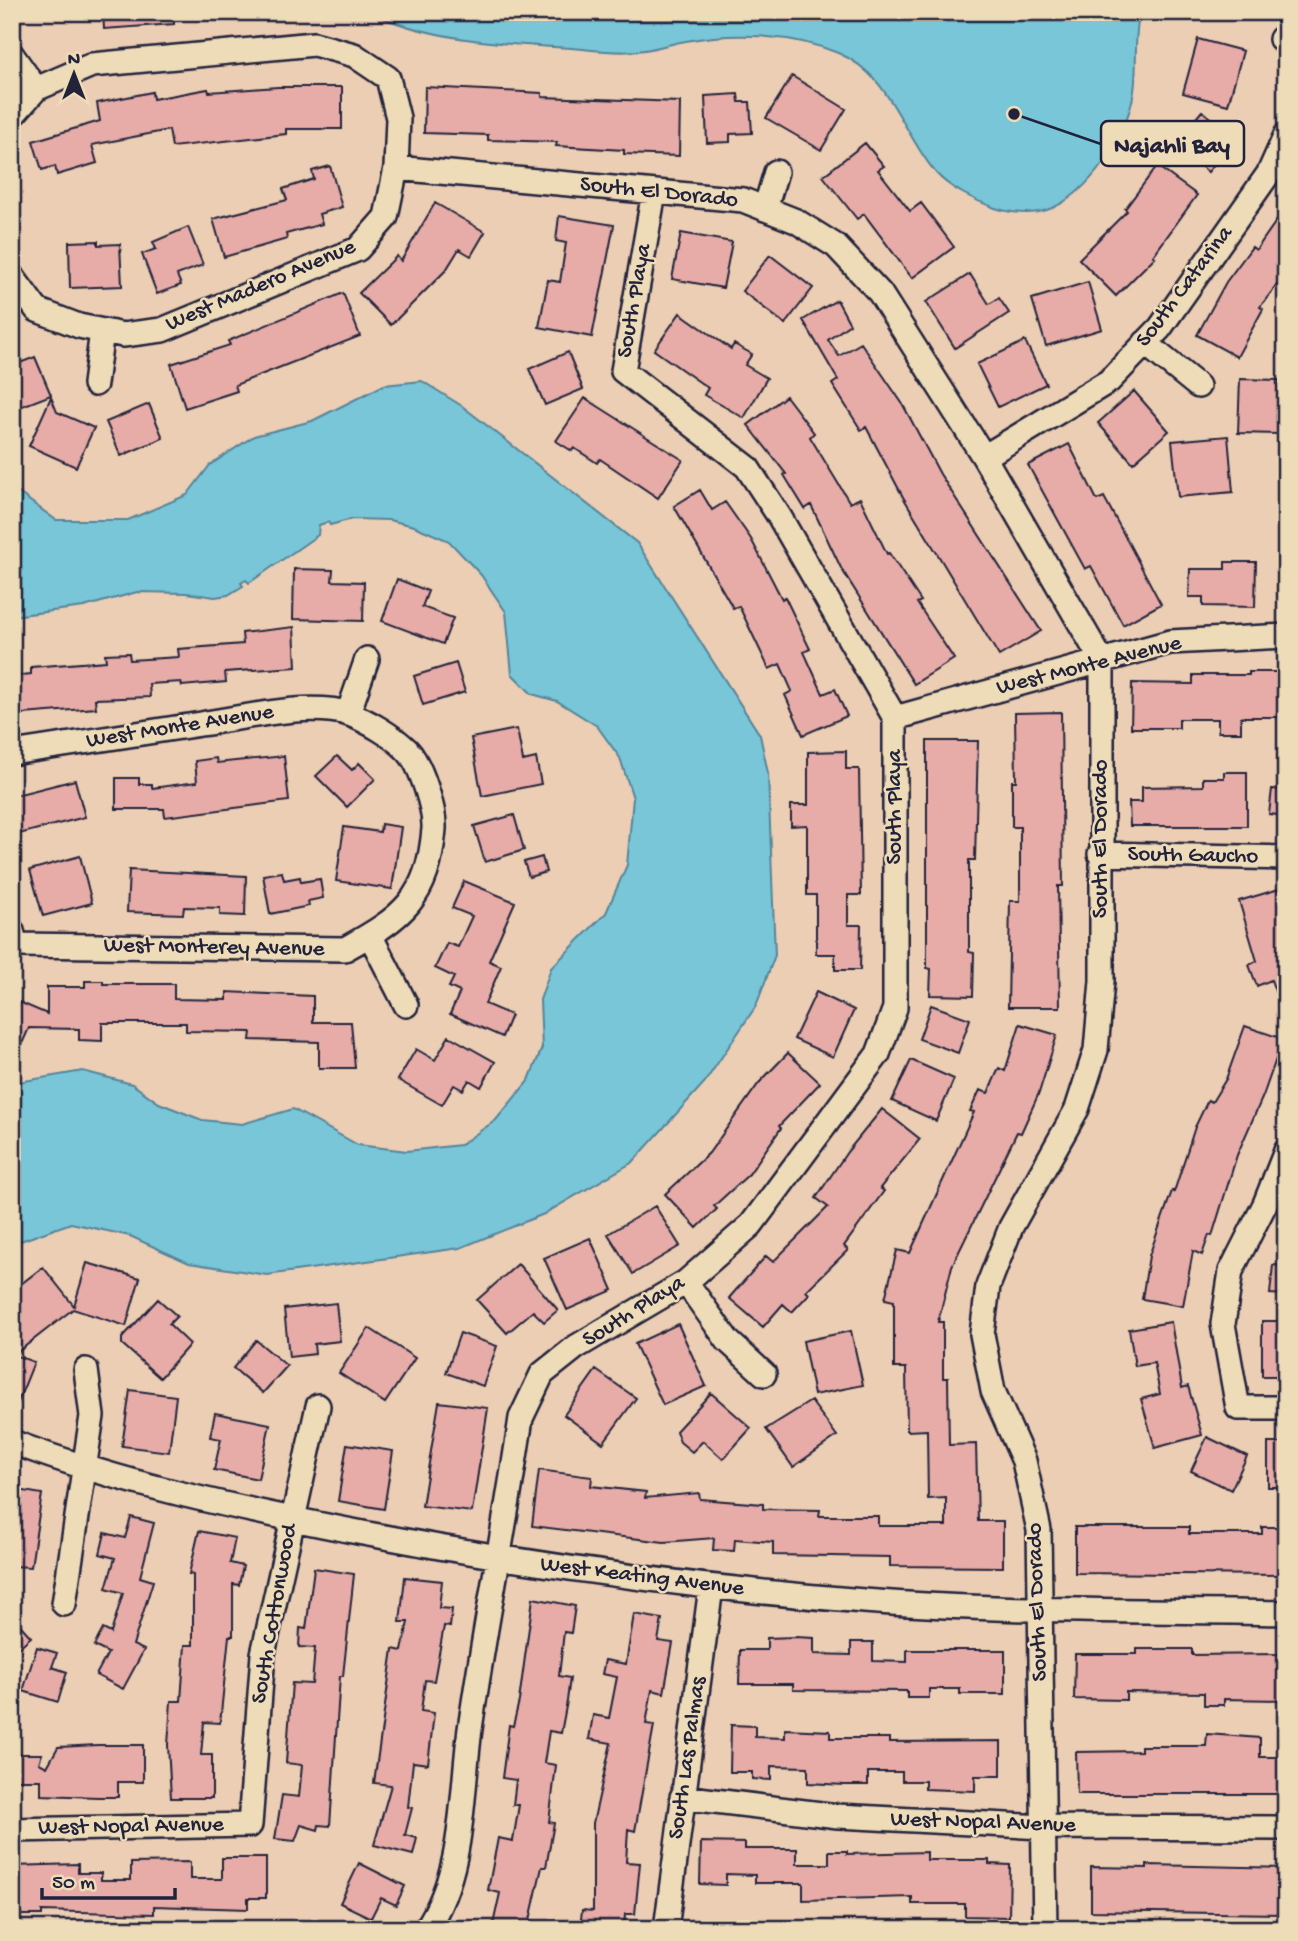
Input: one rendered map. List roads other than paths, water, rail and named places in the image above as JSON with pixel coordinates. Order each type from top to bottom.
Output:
[{"type":"street","name":"West Madero Avenue","points":[[12,276],[37,310],[79,326],[123,335],[162,330],[358,248],[386,217],[396,168],[398,118],[388,78],[354,55],[314,44],[92,65],[36,89]]},
{"type":"street","points":[[12,55],[36,89],[12,116]]},
{"type":"street","name":"South Catarina","points":[[984,457],[1109,381],[1160,328],[1269,173],[1286,135]]},
{"type":"street","name":"South El Dorado","points":[[396,168],[743,200],[796,221],[836,246],[880,293],[984,457],[1102,661],[1102,981],[1096,1050],[1077,1109],[1012,1227],[988,1286],[982,1334],[992,1391],[1024,1461],[1039,1530],[1045,1929]]},
{"type":"street","points":[[765,209],[776,172]]},
{"type":"street","name":"South Playa","points":[[426,1929],[443,1905],[459,1833],[470,1728],[500,1560],[521,1418],[537,1368],[686,1282],[751,1225],[878,1054],[895,1008],[895,718],[779,516],[747,467],[622,371],[654,192]]},
{"type":"street","points":[[95,384],[102,331]]},
{"type":"street","points":[[1145,343],[1198,386]]},
{"type":"street","name":"West Monte Avenue","points":[[895,718],[1170,642],[1286,636]]},
{"type":"street","points":[[348,713],[367,659]]},
{"type":"street","name":"West Monte Avenue","points":[[12,753],[295,709],[348,713],[409,751],[426,785],[434,825]]},
{"type":"street","name":"West Monterey Avenue","points":[[12,931],[16,945],[345,949],[384,928],[415,899],[430,863],[434,825]]},
{"type":"street","name":"South Gaucho","points":[[1100,855],[1286,858]]},
{"type":"street","points":[[370,936],[406,1005]]},
{"type":"street","points":[[1286,1151],[1265,1204],[1231,1271],[1223,1324],[1238,1408],[1286,1408]]},
{"type":"street","points":[[686,1282],[728,1341],[764,1374]]},
{"type":"street","points":[[64,1604],[92,1416],[86,1370]]},
{"type":"street","name":"South Cottonwood","points":[[250,1825],[263,1654],[318,1406]]},
{"type":"street","name":"West Keating Avenue","points":[[12,1442],[83,1469],[293,1519],[500,1560],[711,1587],[868,1602],[1286,1614]]},
{"type":"street","name":"South Las Palmas","points":[[666,1929],[711,1587]]},
{"type":"street","name":"West Nopal Avenue","points":[[682,1797],[838,1816],[1043,1827],[1286,1828]]},
{"type":"street","name":"West Nopal Avenue","points":[[12,1829],[250,1825]]},
{"type":"water","points":[[369,12],[1140,12],[1134,91],[1124,126],[1115,144],[1092,177],[1078,191],[1047,210],[1027,213],[995,208],[948,184],[924,157],[894,106],[870,75],[856,63],[820,47],[763,36],[704,38],[627,52],[520,45],[443,35],[393,22]]},
{"type":"water","points":[[422,381],[462,406],[637,543],[760,735],[768,773],[775,955],[756,1006],[705,1082],[633,1162],[544,1214],[460,1248],[267,1275],[189,1263],[130,1236],[71,1223],[12,1244],[12,1083],[83,1071],[132,1084],[159,1103],[202,1120],[242,1124],[293,1109],[358,1145],[407,1151],[460,1145],[496,1120],[529,1080],[542,1048],[540,1000],[551,968],[606,913],[627,865],[633,798],[620,758],[597,726],[557,701],[532,694],[512,674],[506,612],[481,575],[449,541],[414,526],[389,520],[352,519],[330,525],[328,522],[319,525],[318,535],[249,583],[246,580],[241,583],[243,586],[228,595],[215,597],[186,593],[137,592],[84,607],[12,616],[12,488],[56,520],[128,520],[187,495],[210,465],[254,436],[312,421],[384,385]]},
{"type":"place","name":"Najahli Bay","points":[[1014,114]]}]
